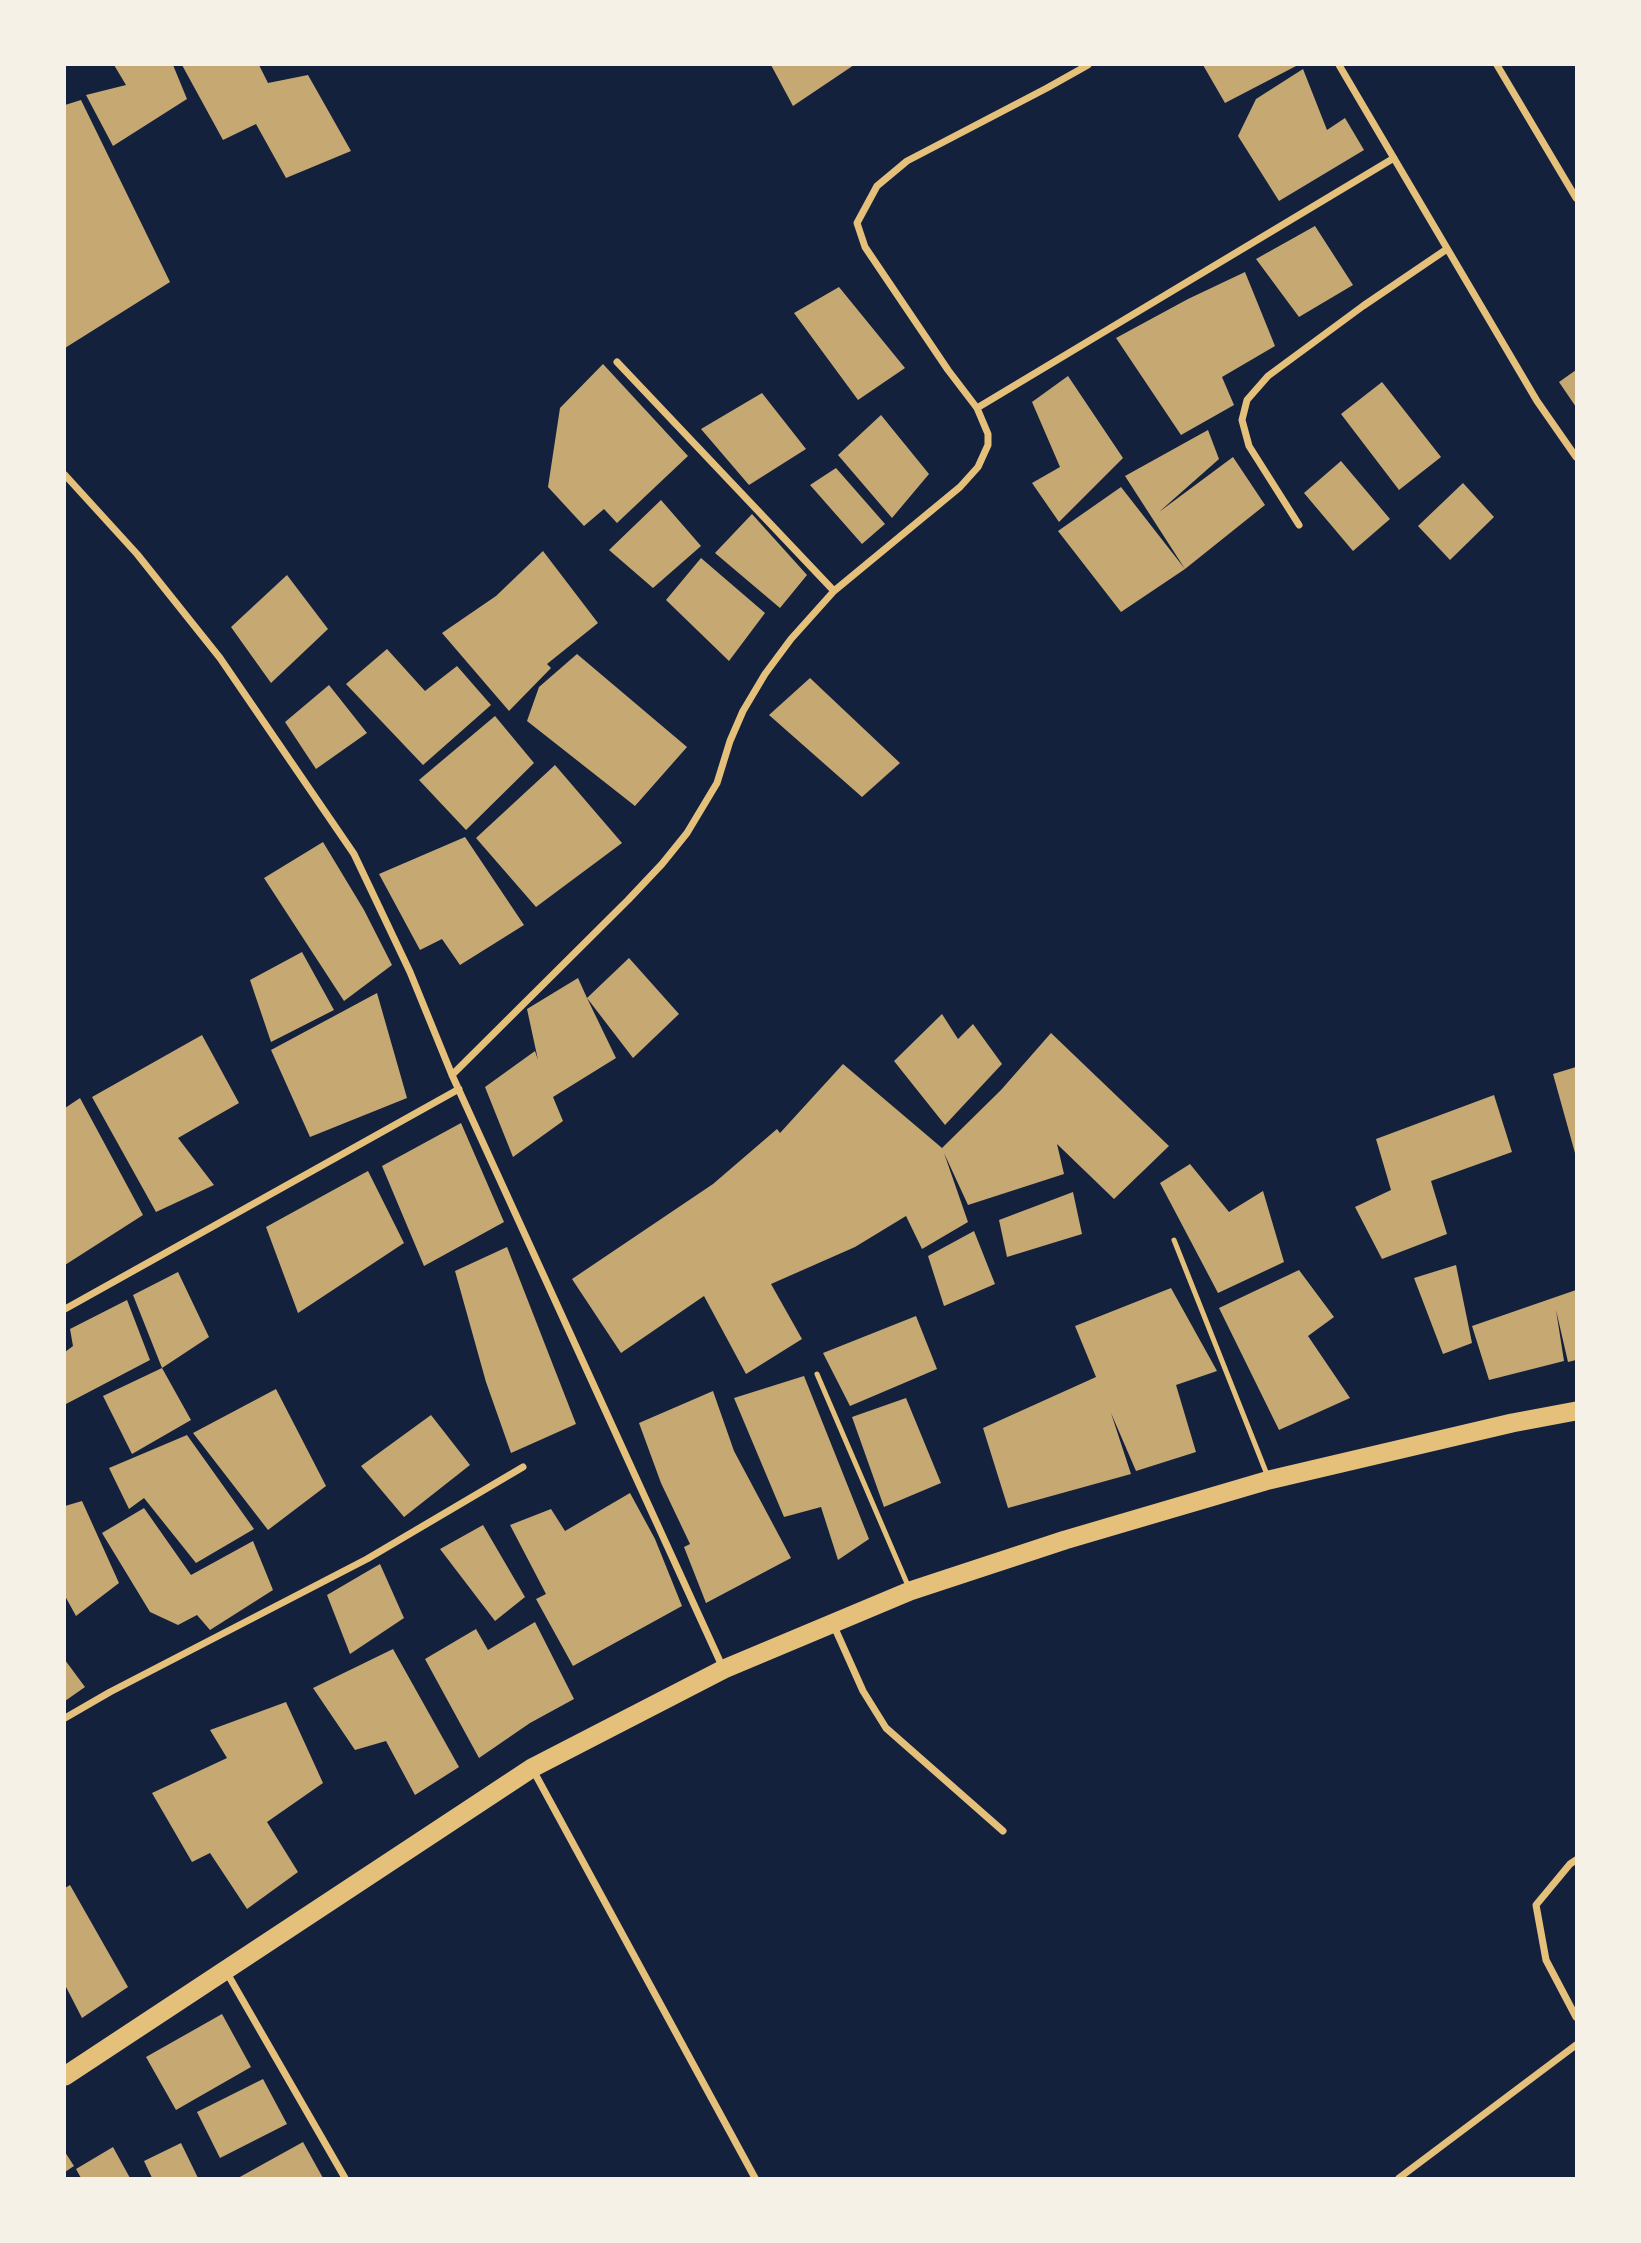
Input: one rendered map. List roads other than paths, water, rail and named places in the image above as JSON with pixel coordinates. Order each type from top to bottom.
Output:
[{"type":"highway","points":[[65,2076],[531,1768],[724,1668],[910,1591],[1065,1540],[1269,1480],[1512,1423],[1576,1411]]},
{"type":"street","points":[[452,1075],[662,864],[687,833],[717,783],[743,711],[765,674],[792,639],[834,591],[960,487],[978,467],[988,445],[988,434],[977,408],[948,370],[865,247],[857,223],[877,186],[907,161],[1088,65]]},
{"type":"street","points":[[1339,65],[1537,401],[1576,457]]},
{"type":"street","points":[[1497,65],[1576,198]]},
{"type":"street","points":[[977,408],[1394,158]]},
{"type":"street","points":[[1299,525],[1248,446],[1242,421],[1247,400],[1268,376],[1363,306],[1447,249]]},
{"type":"street","points":[[617,362],[834,591]]},
{"type":"street","points":[[65,475],[137,554],[220,658],[354,854],[410,972],[452,1075],[724,1668]]},
{"type":"street","points":[[65,1309],[459,1090]]},
{"type":"street","points":[[65,1718],[367,1559],[523,1467]]},
{"type":"street","points":[[832,1624],[863,1691],[886,1728],[1003,1831]]},
{"type":"street","points":[[531,1768],[755,2178]]},
{"type":"street","points":[[1576,1860],[1536,1905],[1546,1960],[1576,2017]]},
{"type":"street","points":[[226,1970],[345,2178]]},
{"type":"street","points":[[1399,2178],[1576,2045]]},
{"type":"lane","points":[[1174,1240],[1269,1480]]},
{"type":"lane","points":[[817,1374],[910,1591]]}]
